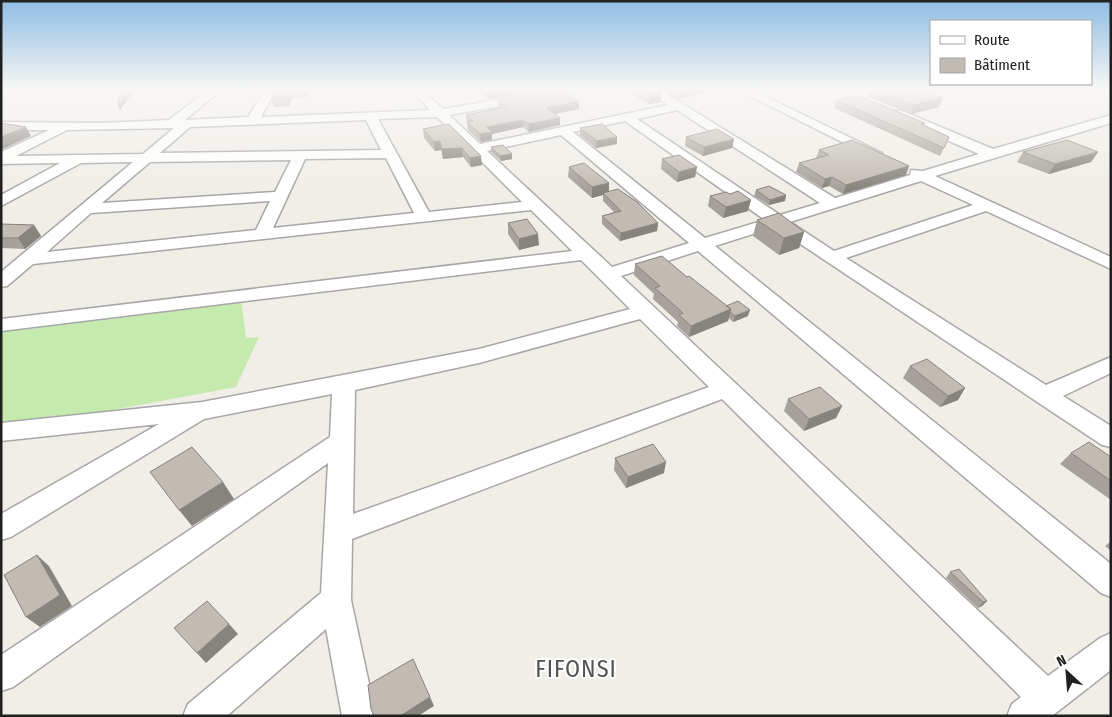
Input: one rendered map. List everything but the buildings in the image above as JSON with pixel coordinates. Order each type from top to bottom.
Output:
[{"type":"street","points":[[1,126],[67,127],[192,123]]},
{"type":"street","points":[[374,123],[424,217]]},
{"type":"street","points":[[451,123],[726,389],[1036,707],[1111,649]]},
{"type":"street","points":[[478,149],[598,123]]},
{"type":"street","points":[[636,123],[778,221],[1111,438]]},
{"type":"street","points":[[706,123],[833,204]]},
{"type":"street","points":[[814,123],[888,159]]},
{"type":"street","points":[[920,123],[992,154]]},
{"type":"street","points":[[608,274],[1096,123]]},
{"type":"street","points":[[1,282],[146,158],[179,124]]},
{"type":"street","points":[[1,159],[67,127]]},
{"type":"street","points":[[564,131],[1111,583]]},
{"type":"street","points":[[1,159],[391,154]]},
{"type":"street","points":[[262,234],[300,155]]},
{"type":"street","points":[[1,201],[79,159]]},
{"type":"street","points":[[905,167],[1111,264]]},
{"type":"street","points":[[87,209],[281,196]]},
{"type":"street","points":[[28,259],[536,205]]},
{"type":"street","points":[[832,256],[988,206]]},
{"type":"street","points":[[1,325],[586,254]]},
{"type":"street","points":[[1,432],[202,411],[344,384],[542,340],[645,311]]},
{"type":"street","points":[[1044,395],[1111,364]]},
{"type":"street","points":[[344,384],[336,600],[360,716]]},
{"type":"street","points":[[338,532],[726,389]]},
{"type":"street","points":[[1,528],[202,411]]},
{"type":"street","points":[[1,676],[342,441]]},
{"type":"street","points":[[200,716],[336,600]]},
{"type":"green space","points":[[241,297],[246,338],[259,337],[236,387],[5,430],[1,433],[1,331],[32,329]]},
{"type":"district","name":"FIFONSI","points":[[576,669]]}]
